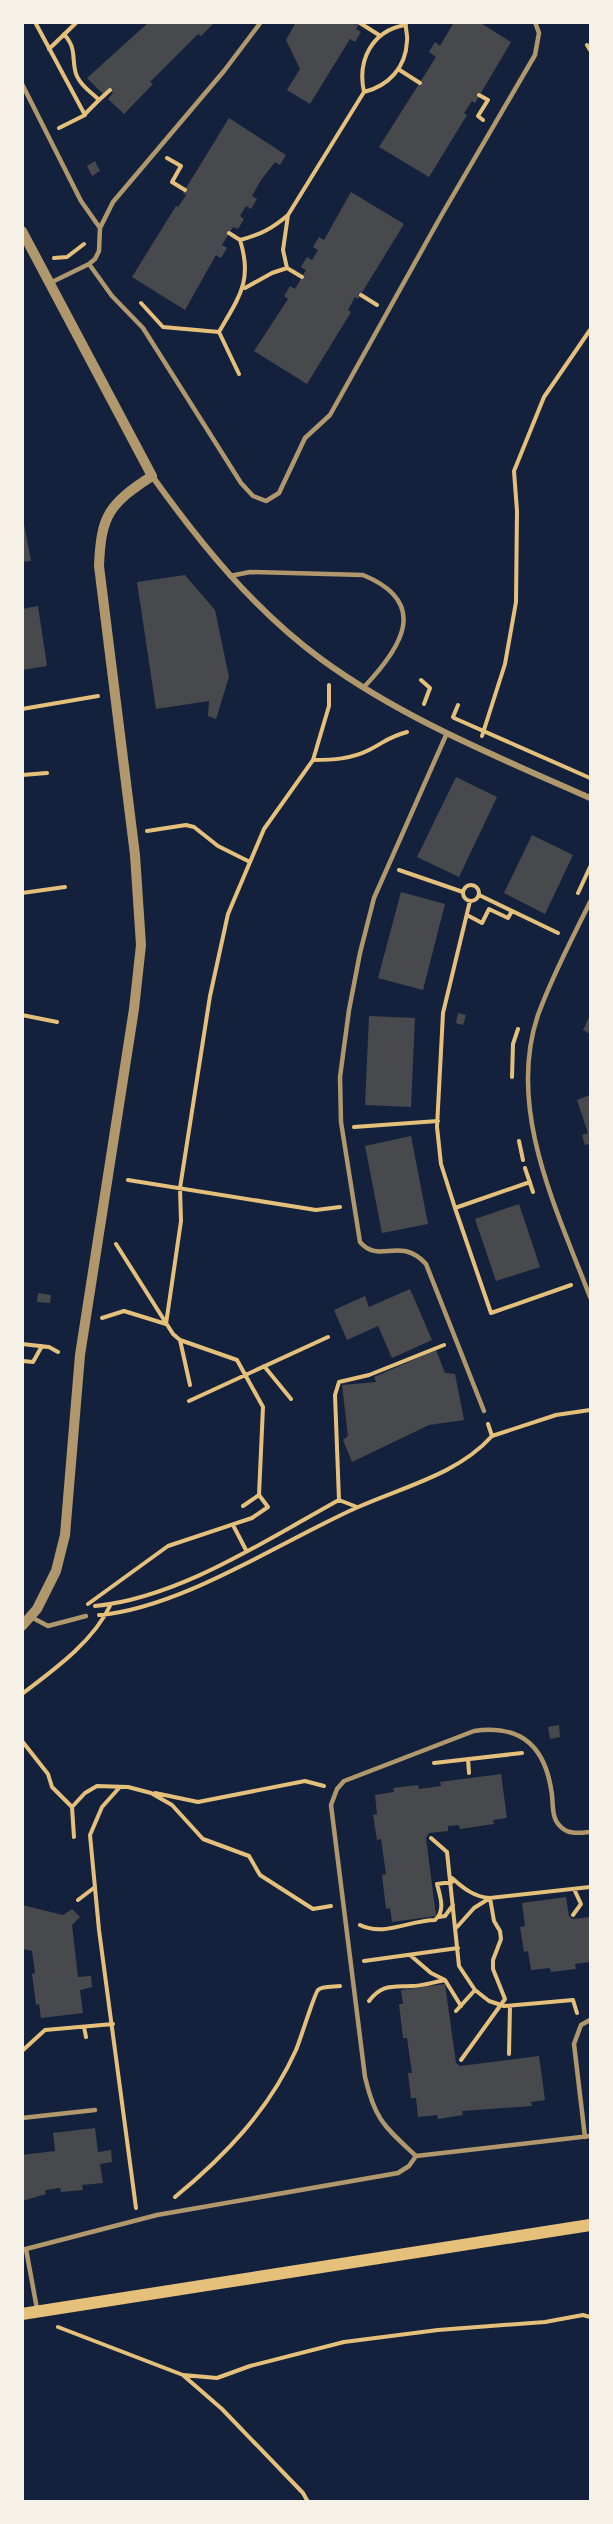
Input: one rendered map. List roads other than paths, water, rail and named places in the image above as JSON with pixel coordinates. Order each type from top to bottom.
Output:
[{"type":"main road","points":[[22,2314],[591,2225]]},
{"type":"street","points":[[22,231],[152,476],[193,534],[230,576],[297,639],[364,687],[447,733],[591,798]]},
{"type":"street","points":[[22,1626],[31,1617],[56,1571],[65,1535],[84,1321],[134,1010],[141,945],[136,865],[99,566],[100,545],[109,512],[119,499],[152,476]]},
{"type":"lane","points":[[50,284],[89,264],[99,251],[100,228],[113,202],[224,70],[261,22]]},
{"type":"lane","points":[[89,264],[111,296],[143,328],[241,483],[253,496],[266,501],[279,493],[305,438],[330,416],[441,216],[535,54],[539,33],[536,22]]},
{"type":"lane","points":[[22,84],[81,201],[100,228]]},
{"type":"lane","points":[[230,576],[250,572],[363,575],[395,594],[404,610],[404,631],[394,653],[364,687]]},
{"type":"lane","points":[[447,733],[374,898],[360,953],[340,1077],[341,1122],[358,1235],[365,1247],[379,1252],[406,1250],[413,1252],[426,1264],[484,1411]]},
{"type":"lane","points":[[591,902],[558,968],[538,1016],[528,1066],[529,1103],[545,1177],[591,1298]]},
{"type":"lane","points":[[31,1617],[48,1626],[86,1616]]},
{"type":"lane","points":[[416,2156],[381,2123],[371,2106],[365,2077],[331,1805],[337,1789],[344,1781],[360,1774],[474,1731],[498,1730],[520,1736],[540,1754],[549,1773],[555,1820],[561,1828],[571,1833],[591,1832]]},
{"type":"lane","points":[[38,2312],[24,2250],[157,2215],[398,2173],[409,2166],[416,2156],[588,2137],[574,2044],[581,2025],[591,2020]]},
{"type":"lane","points":[[22,2118],[95,2110]]}]
